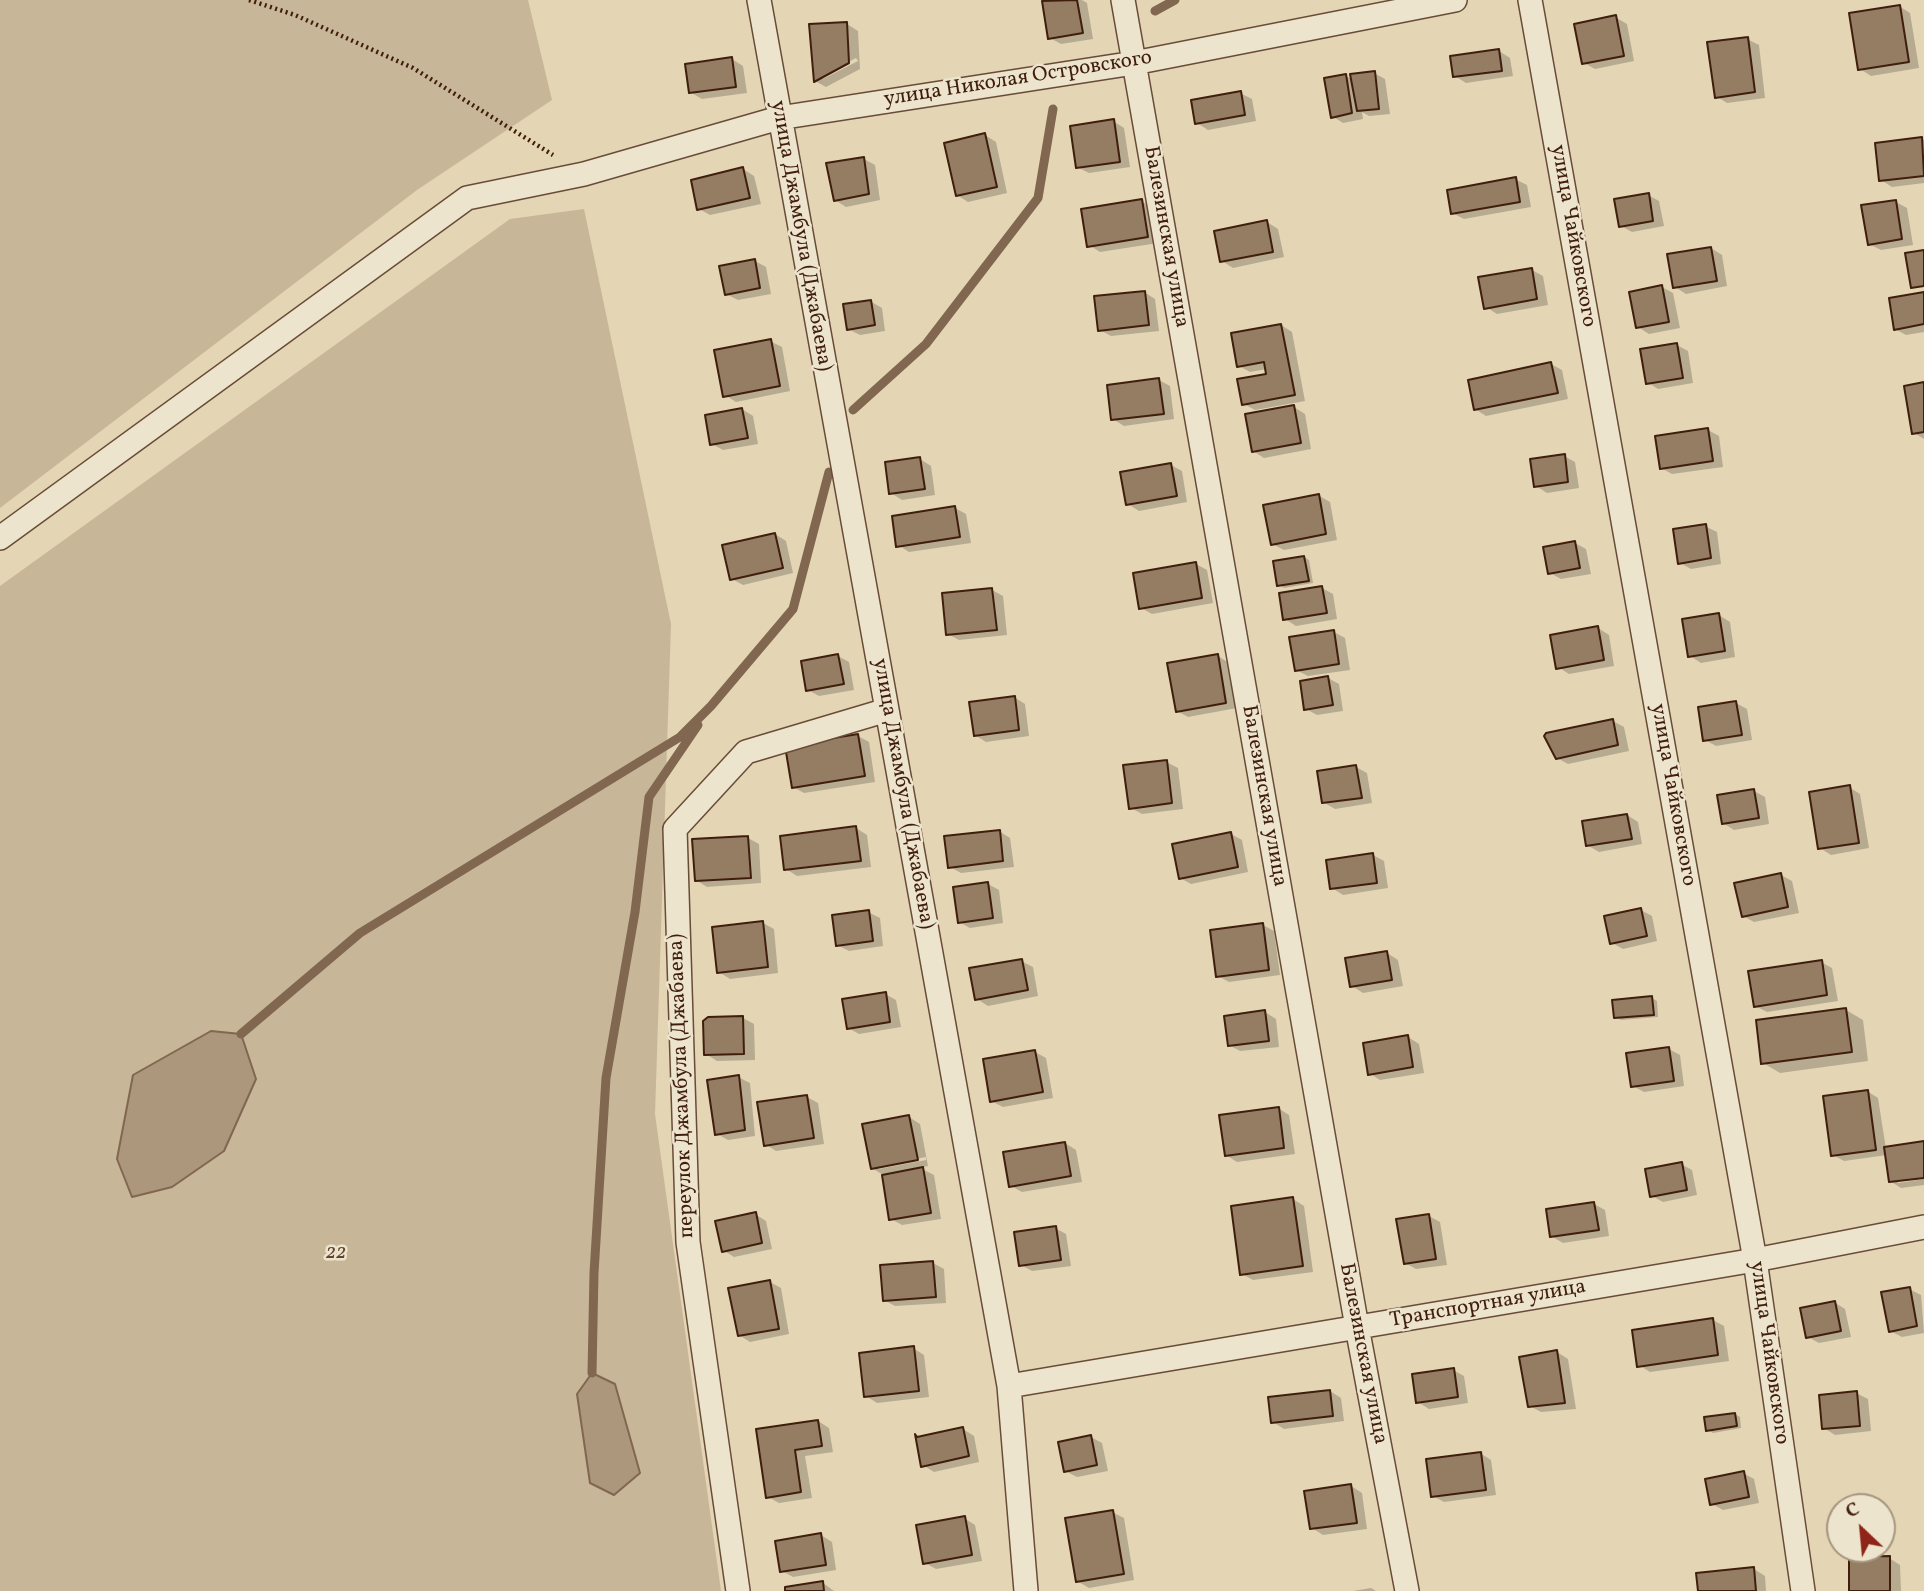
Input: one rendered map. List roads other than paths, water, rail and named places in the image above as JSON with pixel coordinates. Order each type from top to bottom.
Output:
[{"type":"street","name":"улица Джамбула (Джабаева)","points":[[759,0],[1009,1386],[1026,1591]]},
{"type":"street","name":"Балезинская улица","points":[[1123,0],[1357,1327],[1407,1591]]},
{"type":"street","name":"улица Николая Островского","points":[[0,538],[467,198],[584,174],[779,118],[1134,63],[1455,0]]},
{"type":"street","name":"улица Чайковского","points":[[1530,0],[1755,1260],[1803,1591]]},
{"type":"street","name":"переулок Джамбула (Джабаева)","points":[[738,1591],[688,1242],[675,829],[746,752],[887,710]]},
{"type":"street","name":"Транспортная улица","points":[[1009,1386],[1755,1260],[1924,1227]]},
{"type":"waterway","points":[[1155,11],[1175,0]]},
{"type":"waterway","points":[[853,410],[926,344],[1038,198],[1053,109]]},
{"type":"waterway","points":[[241,1034],[360,933],[680,737],[711,706],[793,609],[829,472]]},
{"type":"waterway","points":[[592,1373],[594,1273],[606,1078],[635,912],[649,797],[698,725]]},
{"type":"park label","name":"22","points":[[336,1254]]}]
